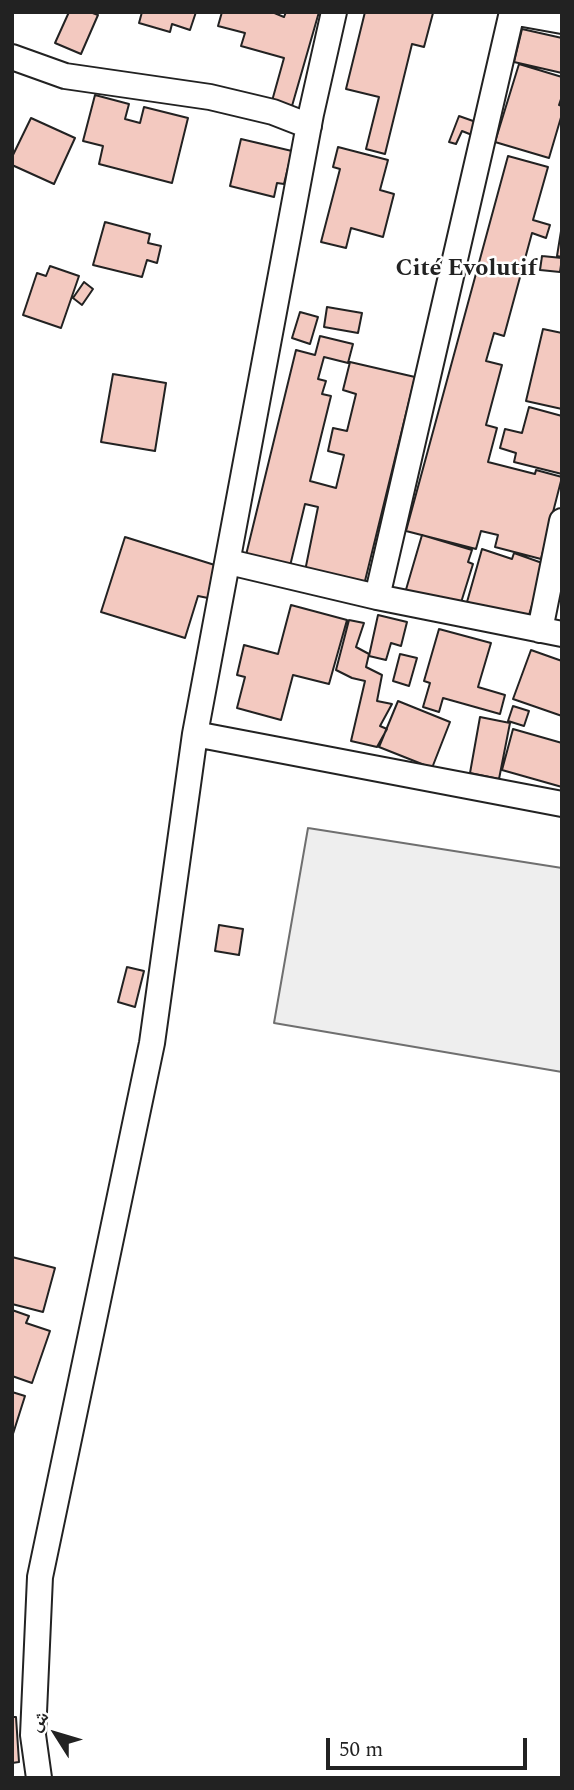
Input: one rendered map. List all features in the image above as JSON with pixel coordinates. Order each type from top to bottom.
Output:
[{"type":"street","points":[[39,1778],[33,1735],[40,1577],[152,1043],[195,734],[309,126],[334,12]]},
{"type":"street","points":[[377,597],[512,12],[562,21]]},
{"type":"street","points":[[12,57],[65,76],[210,97],[272,112],[309,126]]},
{"type":"street","points":[[229,562],[377,597],[551,632],[562,521]]},
{"type":"street","points":[[195,734],[562,804]]},
{"type":"shaded area","points":[[308,828],[562,868],[562,1072],[274,1023]]},
{"type":"building","points":[[69,12],[90,12],[98,15],[81,54],[55,43]]},
{"type":"building","points":[[142,12],[196,12],[190,30],[172,24],[170,32],[139,23]]},
{"type":"building","points":[[222,12],[272,12],[284,17],[286,12],[319,12],[292,106],[272,101],[284,58],[241,46],[245,33],[218,26]]},
{"type":"building","points":[[365,12],[433,13],[424,47],[412,44],[385,154],[366,149],[379,97],[346,89]]},
{"type":"building","points":[[522,29],[562,38],[562,73],[514,62]]},
{"type":"building","points":[[519,64],[562,77],[559,105],[562,106],[562,114],[549,158],[495,142]]},
{"type":"building","points":[[95,95],[129,104],[125,119],[140,123],[144,107],[188,118],[172,183],[99,164],[103,146],[83,141]]},
{"type":"building","points":[[459,116],[476,122],[472,135],[462,131],[456,144],[449,142]]},
{"type":"building","points":[[31,118],[75,138],[54,184],[12,165],[12,157]]},
{"type":"building","points":[[241,139],[292,151],[284,184],[277,183],[274,197],[230,186]]},
{"type":"building","points":[[338,147],[388,160],[380,190],[394,194],[383,237],[351,228],[346,248],[321,242],[340,169],[333,167]]},
{"type":"building","points":[[508,156],[548,167],[533,220],[550,225],[546,238],[532,233],[504,336],[494,333],[486,361],[502,365],[486,425],[497,428],[488,462],[535,474],[536,470],[562,477],[541,559],[495,547],[498,535],[481,531],[476,549],[406,531]]},
{"type":"building","points":[[105,222],[150,234],[148,243],[161,246],[157,263],[147,260],[142,277],[93,265]]},
{"type":"building","points":[[562,225],[562,257],[557,256]]},
{"type":"building","points":[[542,256],[562,258],[560,272],[540,270]]},
{"type":"building","points":[[50,266],[79,276],[61,328],[23,315],[37,273],[46,276]]},
{"type":"building","points":[[84,282],[93,289],[82,305],[73,298]]},
{"type":"building","points":[[327,307],[362,313],[358,333],[324,327]]},
{"type":"building","points":[[300,312],[318,317],[310,344],[292,338]]},
{"type":"building","points":[[543,329],[562,333],[562,409],[526,401]]},
{"type":"building","points":[[320,336],[353,344],[348,363],[324,357],[318,379],[326,381],[322,394],[331,396],[310,481],[336,488],[344,455],[328,451],[333,428],[347,431],[356,394],[343,390],[350,362],[415,377],[364,585],[305,571],[318,507],[305,504],[290,566],[246,555],[296,350],[315,355]]},
{"type":"building","points":[[113,374],[166,383],[155,451],[101,442]]},
{"type":"building","points":[[529,407],[562,416],[562,474],[514,462],[516,453],[500,448],[505,429],[522,433]]},
{"type":"building","points":[[422,535],[472,550],[468,562],[473,564],[459,609],[405,593]]},
{"type":"building","points":[[125,537],[218,566],[208,598],[198,596],[185,638],[101,612]]},
{"type":"building","points":[[482,549],[512,559],[514,553],[545,564],[527,621],[467,602]]},
{"type":"building","points":[[291,605],[347,620],[329,684],[293,675],[281,720],[237,708],[245,677],[237,675],[244,645],[278,654]]},
{"type":"building","points":[[378,615],[407,622],[401,646],[391,643],[386,660],[369,656]]},
{"type":"building","points":[[349,620],[364,623],[356,647],[369,654],[366,667],[382,675],[377,701],[392,704],[380,726],[387,729],[377,747],[351,741],[365,681],[336,670]]},
{"type":"building","points":[[439,629],[491,643],[478,687],[505,695],[500,714],[443,698],[439,712],[423,707],[430,683],[424,681]]},
{"type":"building","points":[[531,650],[562,661],[562,716],[513,699]]},
{"type":"building","points":[[400,654],[417,658],[409,686],[393,681]]},
{"type":"building","points":[[398,701],[450,722],[432,768],[379,747]]},
{"type":"building","points":[[513,706],[529,711],[524,726],[508,721]]},
{"type":"building","points":[[480,717],[510,723],[499,779],[470,773]]},
{"type":"building","points":[[513,729],[562,743],[562,787],[502,770]]},
{"type":"building","points":[[219,925],[243,929],[239,955],[215,951]]},
{"type":"building","points":[[127,967],[144,971],[135,1007],[118,1002]]},
{"type":"building","points":[[12,1257],[55,1268],[43,1312],[12,1304]]},
{"type":"building","points":[[12,1310],[29,1316],[26,1323],[50,1331],[32,1383],[12,1376]]},
{"type":"building","points":[[12,1392],[25,1396],[12,1437]]},
{"type":"building","points":[[12,1717],[16,1717],[19,1762],[12,1763]]},
{"type":"district","name":"Cité Evolutif","points":[[466,270]]}]
